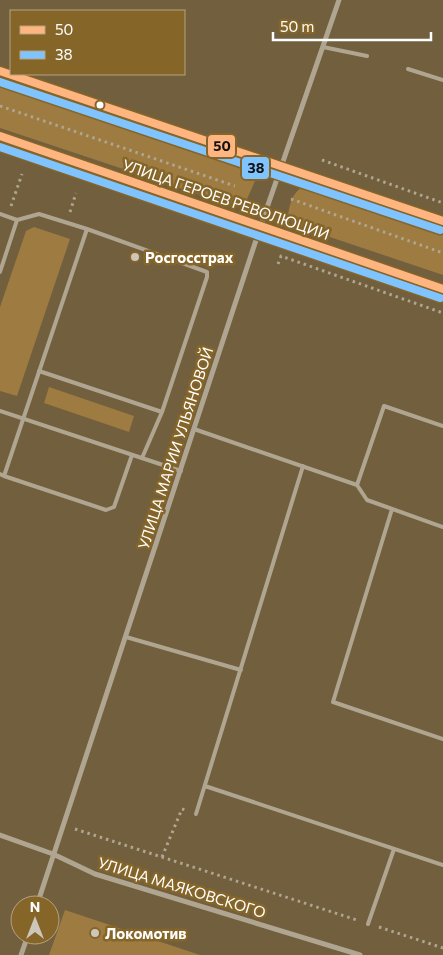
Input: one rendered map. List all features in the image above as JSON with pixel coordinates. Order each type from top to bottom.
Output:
[{"type":"street","name":"УЛИЦА МАРИИ УЛЬЯНОВОЙ","points":[[40,895],[261,225],[339,0]]},
{"type":"street","points":[[12,75],[443,221]]},
{"type":"street","name":"УЛИЦА ГЕРОЕВ РЕВОЛЮЦИИ","points":[[0,136],[443,289]]},
{"type":"street","name":"УЛИЦА МАЯКОВСКОГО","points":[[0,834],[53,854],[95,874],[360,955]]},
{"type":"lane","points":[[323,47],[367,56]]},
{"type":"lane","points":[[408,69],[443,80]]},
{"type":"lane","points":[[0,214],[17,220],[40,214],[207,272],[207,277],[162,412],[142,458]]},
{"type":"lane","points":[[0,272],[17,220]]},
{"type":"lane","points":[[86,229],[2,475],[106,510],[111,510],[114,507],[132,455]]},
{"type":"lane","points":[[39,371],[162,412]]},
{"type":"lane","points":[[357,485],[384,406],[443,426]]},
{"type":"lane","points":[[0,411],[180,471]]},
{"type":"lane","points":[[194,429],[357,485],[367,500],[443,527]]},
{"type":"lane","points":[[196,814],[303,466]]},
{"type":"lane","points":[[392,510],[333,702],[443,739]]},
{"type":"lane","points":[[126,638],[241,670]]},
{"type":"lane","points":[[205,786],[443,865]]},
{"type":"lane","points":[[368,924],[394,849]]},
{"type":"path","points":[[0,106],[235,186]]},
{"type":"path","points":[[322,160],[443,203]]},
{"type":"path","points":[[8,216],[22,174]]},
{"type":"path","points":[[67,222],[76,193]]},
{"type":"path","points":[[290,199],[443,253]]},
{"type":"path","points":[[278,264],[281,256],[443,313]]},
{"type":"path","points":[[162,857],[182,809],[196,814]]},
{"type":"path","points":[[64,826],[443,948]]},
{"type":"shaded area","points":[[0,77],[258,164],[255,181],[244,206],[234,206],[0,128]]},
{"type":"shaded area","points":[[310,183],[443,228],[443,275],[294,225],[288,215],[290,204],[294,195]]},
{"type":"shaded area","points":[[34,227],[70,239],[17,396],[0,391],[0,307],[26,231]]},
{"type":"shaded area","points":[[49,387],[134,416],[129,432],[44,403]]},
{"type":"shaded area","name":"Локомотив","points":[[65,910],[200,955],[49,955],[53,945],[60,945],[60,924]]},
{"type":"transit line","name":"50","points":[[0,71],[10,74]]},
{"type":"transit line","name":"50","points":[[12,75],[443,221]]},
{"type":"transit line","name":"38","points":[[0,82],[440,230]]},
{"type":"transit line","name":"50","points":[[0,136],[443,289]]},
{"type":"transit line","name":"38","points":[[0,147],[440,298]]},
{"type":"place","name":"Росгосстрах","points":[[135,257]]},
{"type":"place","name":"Локомотив","points":[[95,933]]}]
